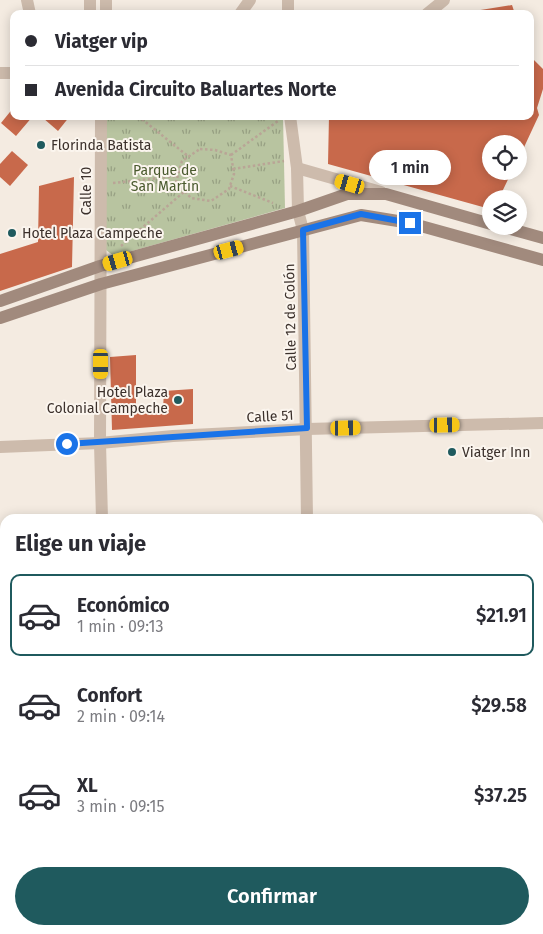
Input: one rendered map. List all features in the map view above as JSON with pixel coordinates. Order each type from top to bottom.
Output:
[{"type":"main road","points":[[0,301],[100,266],[298,211],[347,194],[386,194],[482,221]]},
{"type":"main road","points":[[0,318],[101,284],[361,214],[410,223],[543,260]]},
{"type":"main road","points":[[527,234],[543,238]]},
{"type":"street","points":[[432,10],[444,0]]},
{"type":"street","name":"Calle 10","points":[[101,120],[100,443],[102,514]]},
{"type":"street","name":"Calle 12 de Colón","points":[[291,120],[297,168],[298,211],[303,230],[307,514]]},
{"type":"street","points":[[297,168],[386,194]]},
{"type":"street","name":"Calle 51","points":[[0,447],[100,443],[174,436],[307,428],[543,423]]},
{"type":"path","points":[[143,120],[189,157]]},
{"type":"path","points":[[231,155],[279,120]]},
{"type":"path","points":[[200,149],[214,150],[231,155],[234,174],[229,190],[211,201],[191,198],[176,182],[182,161],[200,149]]},
{"type":"path","points":[[233,169],[284,161]]},
{"type":"path","points":[[108,184],[178,176]]},
{"type":"path","points":[[230,186],[276,204]]},
{"type":"path","points":[[120,247],[185,191]]},
{"type":"path","points":[[116,242],[120,247]]},
{"type":"path","points":[[120,247],[130,244]]},
{"type":"green space","name":"Parque de San Martín","points":[[104,120],[283,120],[285,208],[114,256],[106,250]]},
{"type":"building","points":[[512,5],[514,10],[481,10]]},
{"type":"building","points":[[534,60],[543,69],[543,89],[537,108],[539,115],[527,141],[527,135],[482,135],[482,180],[508,180],[503,190],[482,190],[482,207],[328,164],[329,120],[534,120]]},
{"type":"building","points":[[10,112],[10,120],[30,120],[16,136],[1,123]]},
{"type":"building","points":[[45,120],[67,120],[58,131]]},
{"type":"building","points":[[12,151],[28,165],[10,186],[0,177],[0,164]]},
{"type":"building","points":[[74,177],[72,267],[0,291],[0,254],[38,242],[39,186]]},
{"type":"building","name":"Hotel Plaza Colonial Campeche","points":[[136,355],[136,410],[163,409],[164,391],[193,389],[193,424],[112,430],[110,357]]},
{"type":"place","name":"Florinda Batista","points":[[41,145]]},
{"type":"place","name":"Hotel Plaza Campeche","points":[[12,233]]},
{"type":"place","name":"Hotel Plaza Colonial Campeche","points":[[178,400]]},
{"type":"place","name":"Viatger Inn","points":[[452,452]]},
{"type":"route","points":[[67,444],[307,428],[303,230],[361,214],[410,223]]}]
